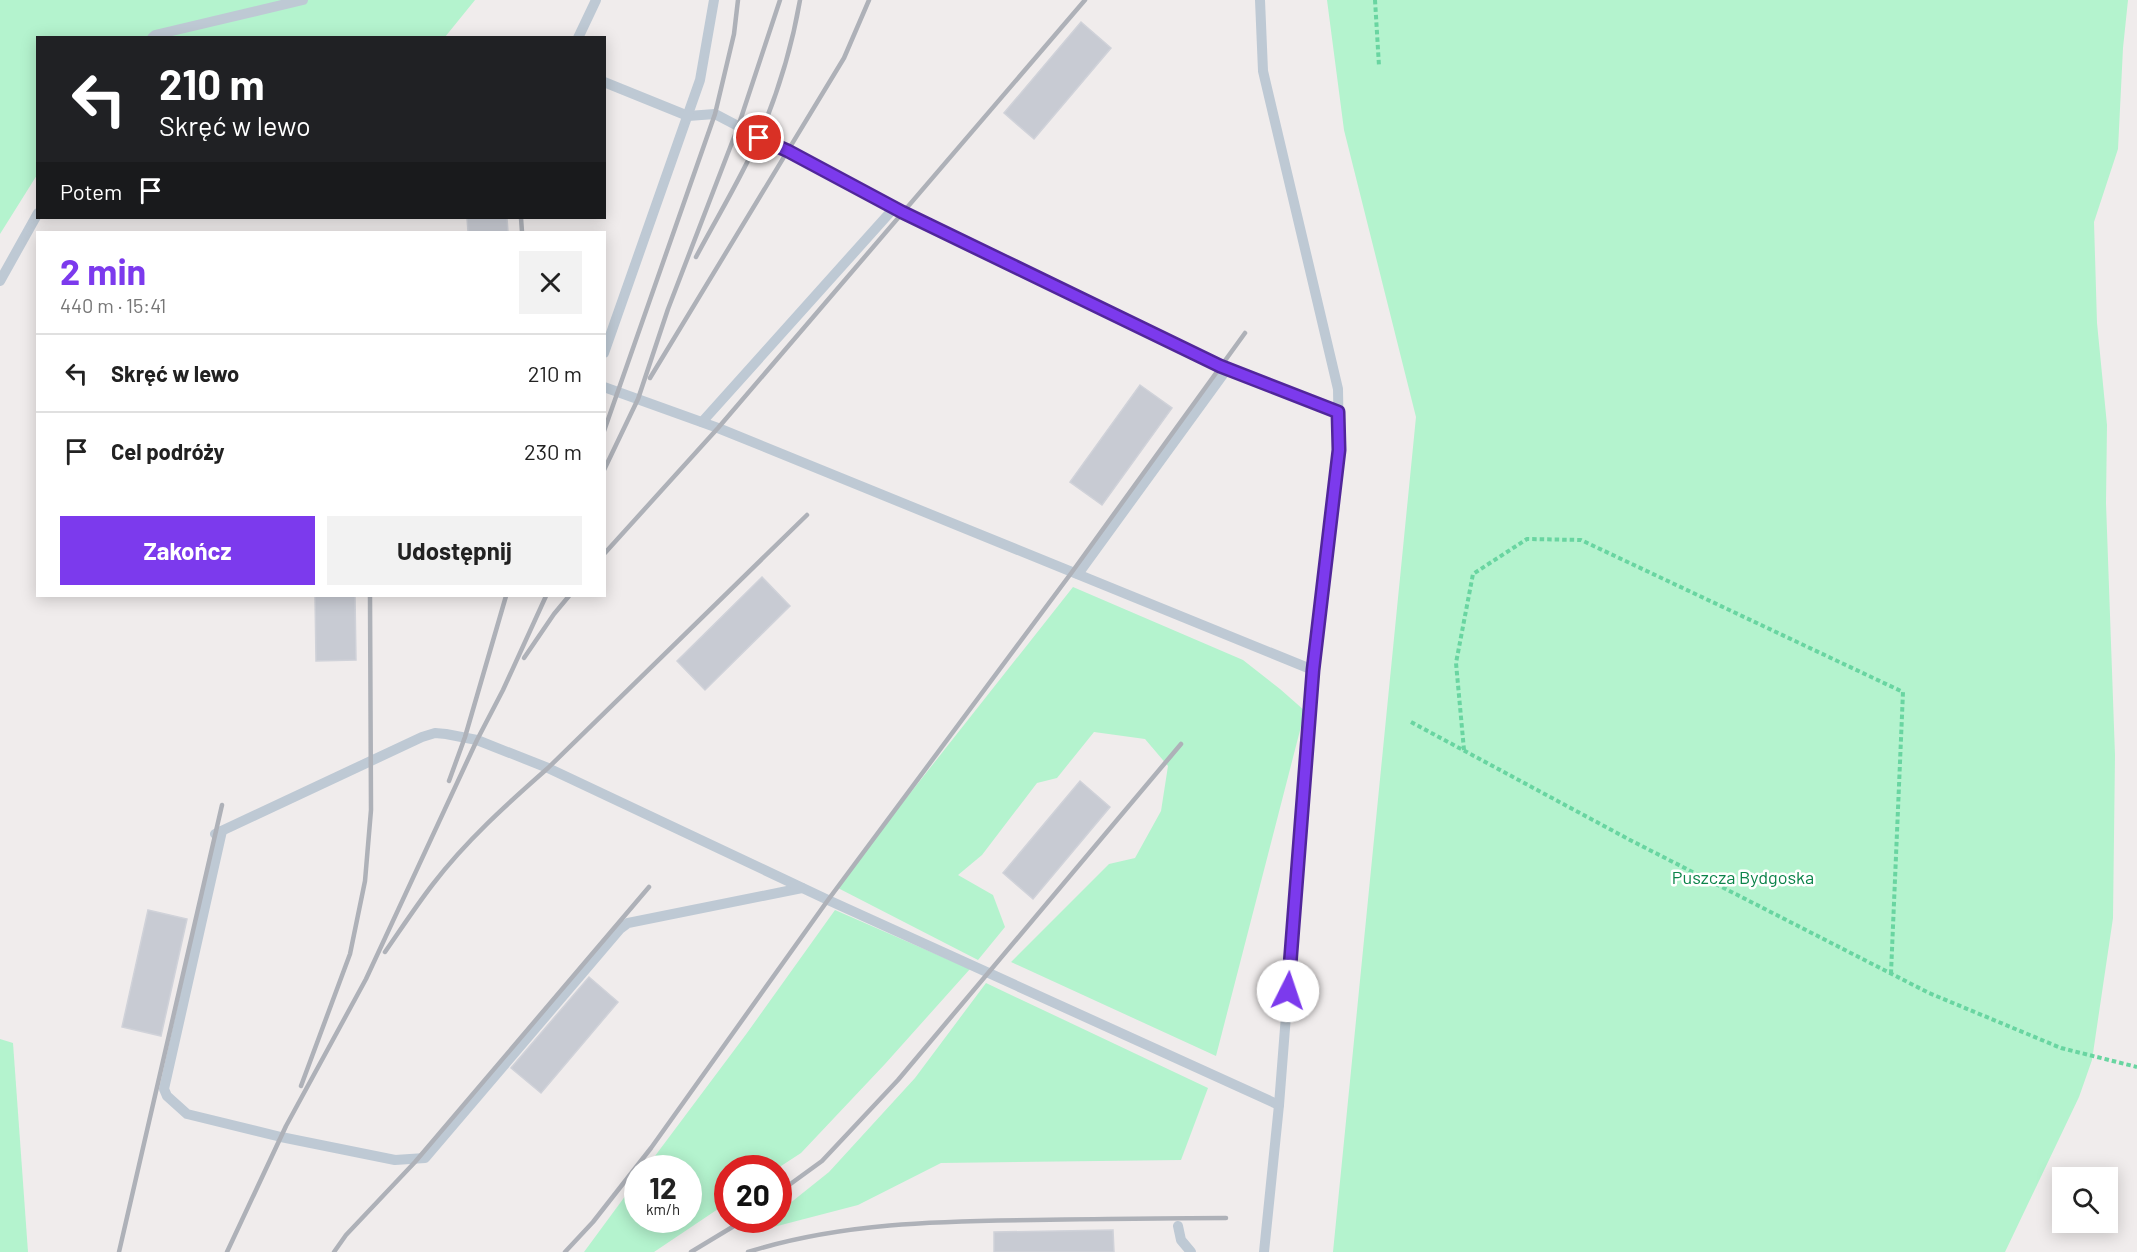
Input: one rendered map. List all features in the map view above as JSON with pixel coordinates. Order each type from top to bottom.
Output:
[{"type":"lane","points":[[154,36],[303,0]]},
{"type":"lane","points":[[579,36],[596,0]]},
{"type":"lane","points":[[606,347],[700,80],[714,0]]},
{"type":"lane","points":[[1260,0],[1263,72],[1338,389],[1339,450],[1313,670],[1279,1105],[1264,1252]]},
{"type":"lane","points":[[606,83],[688,116],[715,114],[894,208],[1227,369],[1338,412]]},
{"type":"lane","points":[[702,422],[894,208]]},
{"type":"lane","points":[[0,280],[36,217]]},
{"type":"lane","points":[[1078,574],[1227,369]]},
{"type":"lane","points":[[606,388],[702,422],[1313,670]]},
{"type":"lane","points":[[802,888],[628,923],[620,929],[424,1158],[395,1160],[281,1137],[187,1114],[167,1096],[164,1089],[218,833],[422,737],[446,734],[477,740],[548,768],[802,888],[1279,1105]]},
{"type":"lane","points":[[1178,1226],[1181,1240],[1191,1252]]},
{"type":"path","points":[[1375,0],[1379,66]]},
{"type":"path","points":[[1464,750],[1456,663],[1473,574],[1527,539],[1581,540],[1903,692],[1891,973]]},
{"type":"path","points":[[1411,722],[1630,840],[1929,993],[2061,1048],[2137,1067]]},
{"type":"green space","points":[[0,0],[475,0],[446,36],[36,36],[36,177],[0,234]]},
{"type":"green space","name":"Puszcza Bydgoska","points":[[1327,0],[2128,0],[2118,149],[2094,222],[2097,323],[2107,425],[2106,503],[2115,755],[2113,918],[2092,1060],[2079,1097],[2005,1252],[1333,1252],[1416,417],[1344,130]]},
{"type":"green space","points":[[1073,587],[1243,660],[1305,711],[1216,1056],[1011,962],[1109,864],[1135,858],[1161,811],[1168,766],[1145,739],[1094,732],[1057,778],[1037,783],[982,855],[958,875],[993,895],[1005,927],[978,960],[836,887]]},
{"type":"green space","points":[[835,910],[970,969],[801,1153],[792,1159],[792,1155],[714,1155],[714,1212],[702,1220],[702,1155],[656,1155]]},
{"type":"green space","points":[[986,983],[1208,1088],[1181,1160],[941,1163],[858,1205],[792,1222],[792,1202],[829,1172],[915,1078]]},
{"type":"green space","points":[[0,1039],[13,1043],[28,1252],[0,1252]]},
{"type":"green space","points":[[624,1198],[624,1233],[682,1233],[654,1252],[584,1252]]},
{"type":"building","points":[[1081,22],[1111,48],[1034,139],[1004,113]]},
{"type":"building","points":[[467,219],[507,219],[508,231],[468,231]]},
{"type":"building","points":[[1140,385],[1172,408],[1102,505],[1070,482]]},
{"type":"building","points":[[762,577],[790,606],[705,690],[677,661]]},
{"type":"building","points":[[315,597],[355,597],[356,660],[316,661]]},
{"type":"building","points":[[1080,781],[1110,807],[1033,899],[1003,873]]},
{"type":"building","points":[[148,910],[187,919],[161,1036],[122,1027]]},
{"type":"building","points":[[589,977],[618,1002],[541,1093],[511,1068]]},
{"type":"building","points":[[1113,1230],[1114,1252],[994,1252],[994,1232]]},
{"type":"railway","points":[[606,425],[715,114],[734,34],[738,0]]},
{"type":"railway","points":[[606,466],[638,399],[668,309],[738,127],[780,0]]},
{"type":"railway","points":[[696,257],[760,135],[784,69],[800,0]]},
{"type":"railway","points":[[650,378],[844,58],[869,0]]},
{"type":"railway","points":[[606,552],[718,428],[1085,0]]},
{"type":"railway","points":[[521,219],[522,231]]},
{"type":"railway","points":[[565,1252],[593,1222],[651,1148],[828,900],[1072,572],[1245,333]]},
{"type":"railway","points":[[385,952],[433,884],[473,838],[548,768],[807,515]]},
{"type":"railway","points":[[301,1086],[350,954],[365,881],[371,810],[370,597]]},
{"type":"railway","points":[[449,781],[465,737],[506,597]]},
{"type":"railway","points":[[227,1252],[286,1126],[366,979],[546,597]]},
{"type":"railway","points":[[524,658],[568,597]]},
{"type":"railway","points":[[792,1183],[822,1161],[898,1080],[1181,744]]},
{"type":"railway","points":[[119,1252],[222,805]]},
{"type":"railway","points":[[334,1252],[346,1235],[415,1162],[649,887]]},
{"type":"railway","points":[[748,1252],[818,1235],[890,1225],[998,1220],[1226,1218]]},
{"type":"railway","points":[[691,1252],[722,1233]]},
{"type":"route","points":[[759,138],[902,212],[1220,366],[1338,412],[1339,450],[1313,670],[1288,991]]}]
